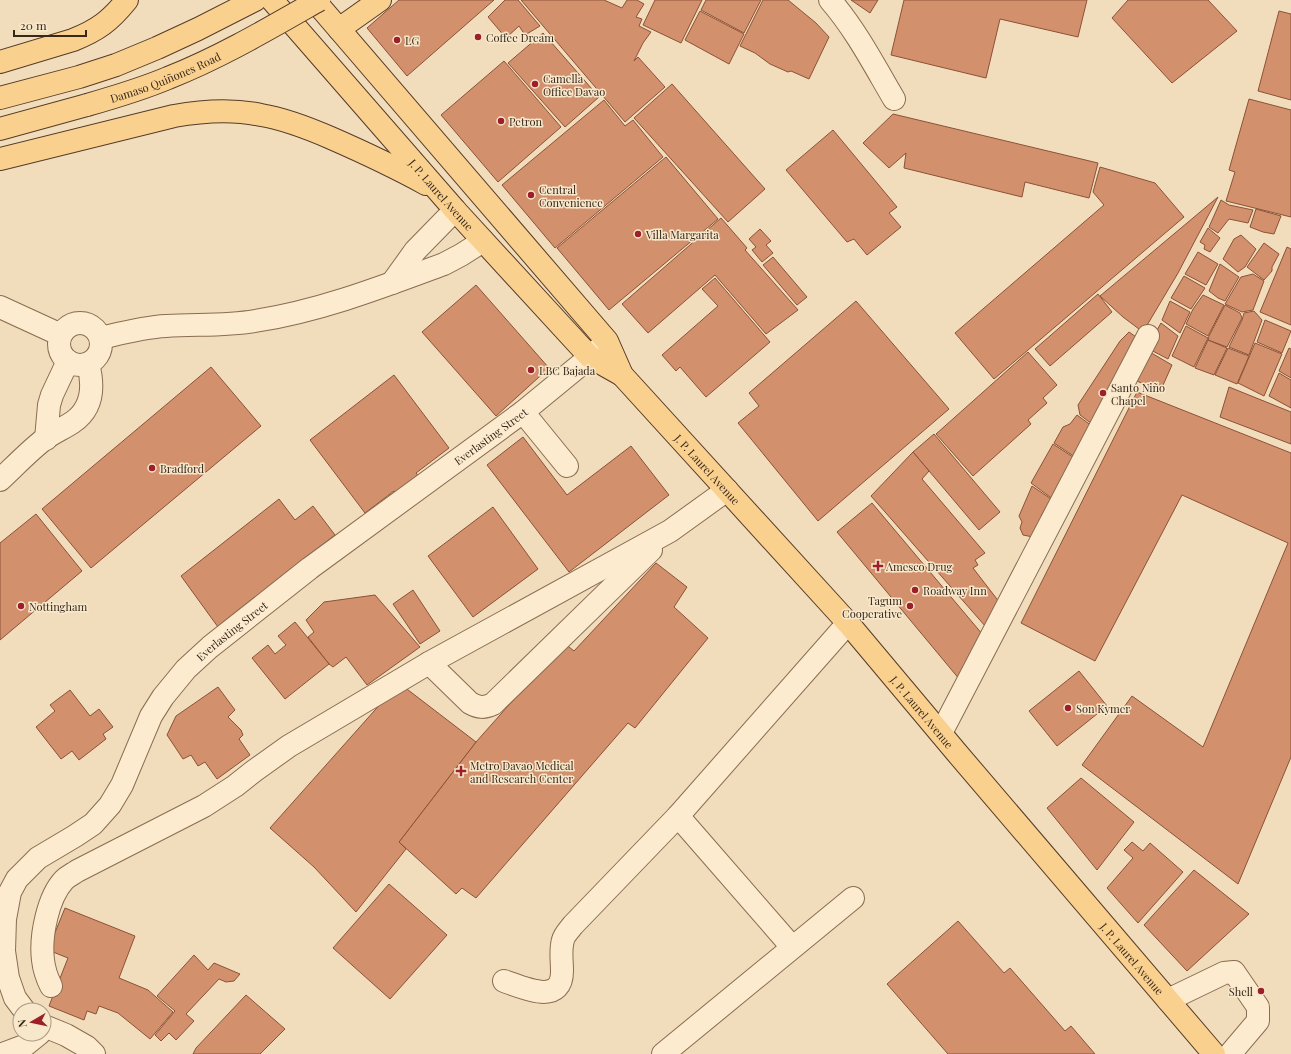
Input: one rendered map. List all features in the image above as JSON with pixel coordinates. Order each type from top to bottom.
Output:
[{"type":"main road","points":[[0,62],[84,36],[107,22],[127,0]]},
{"type":"main road","points":[[0,98],[79,77],[116,65],[198,30],[255,0]]},
{"type":"main road","name":"J. P. Laurel Avenue","points":[[272,0],[438,191],[590,357],[622,376],[848,623],[1214,1054]]},
{"type":"main road","name":"J. P. Laurel Avenue","points":[[314,0],[606,341],[622,376]]},
{"type":"main road","name":"Damaso Quiñones Road","points":[[0,129],[87,106],[126,94],[176,75],[258,36],[319,0]]},
{"type":"main road","points":[[339,29],[380,0]]},
{"type":"main road","points":[[0,159],[189,113],[245,112],[284,120],[321,134],[372,156],[438,191]]},
{"type":"street","points":[[830,0],[846,18],[894,99]]},
{"type":"street","points":[[392,283],[415,251],[455,210]]},
{"type":"street","points":[[101,338],[148,328],[166,326],[222,325],[291,315],[337,302],[444,264],[483,241]]},
{"type":"street","points":[[0,307],[61,336]]},
{"type":"street","points":[[0,480],[46,439],[73,422],[86,410],[92,392],[90,373],[78,363],[64,357],[59,347],[63,331],[72,325],[82,323],[87,324],[96,330],[101,338],[102,344],[99,354],[93,361],[78,363],[52,395],[46,439]]},
{"type":"street","points":[[941,733],[1148,336]]},
{"type":"street","name":"Everlasting Street","points":[[18,1002],[15,998],[8,978],[4,951],[5,919],[10,892],[17,879],[38,858],[93,824],[110,805],[122,785],[150,716],[163,697],[186,669],[210,647],[310,568],[523,412],[590,357],[606,341]]},
{"type":"street","points":[[523,412],[567,466]]},
{"type":"street","points":[[51,986],[45,972],[42,958],[42,944],[51,902],[58,888],[65,879],[77,871],[204,806],[221,796],[289,746],[429,663],[670,531],[727,490]]},
{"type":"street","points":[[429,663],[470,703],[478,707],[486,707],[493,704],[670,531]]},
{"type":"street","points":[[504,982],[538,992],[551,991],[558,987],[561,980],[560,954],[563,939],[573,925],[678,816],[848,623]]},
{"type":"street","points":[[678,816],[792,948]]},
{"type":"street","points":[[663,1054],[853,898]]},
{"type":"street","points":[[1168,1000],[1224,973],[1234,972],[1258,1007],[1258,1021],[1230,1054]]},
{"type":"street","points":[[52,1031],[66,1035],[87,1047],[94,1054]]},
{"type":"street","points":[[3,1054],[24,1046],[28,1042]]},
{"type":"building","points":[[399,0],[494,0],[407,76],[367,28]]},
{"type":"building","points":[[505,0],[518,0],[540,26],[525,35],[519,26],[506,38],[488,17]]},
{"type":"building","points":[[521,0],[604,0],[622,8],[627,0],[637,0],[644,4],[636,17],[642,19],[639,26],[651,32],[643,43],[634,61],[638,57],[665,87],[625,122]]},
{"type":"building","points":[[655,0],[702,0],[681,43],[643,25]]},
{"type":"building","points":[[706,0],[761,0],[744,33],[701,10]]},
{"type":"building","points":[[763,0],[788,0],[816,23],[829,37],[809,79],[770,64],[755,53],[740,46]]},
{"type":"building","points":[[851,0],[878,0],[870,13]]},
{"type":"building","points":[[904,0],[1087,0],[1078,37],[1000,19],[986,78],[891,55]]},
{"type":"building","points":[[1128,0],[1208,0],[1237,31],[1172,83],[1112,18]]},
{"type":"building","points":[[700,11],[744,34],[729,64],[685,40]]},
{"type":"building","points":[[1279,11],[1291,14],[1291,100],[1258,91]]},
{"type":"building","points":[[543,33],[599,97],[565,127],[508,63]]},
{"type":"building","name":"Petron","points":[[504,61],[561,127],[498,182],[441,115]]},
{"type":"building","points":[[672,84],[765,189],[728,222],[634,118]]},
{"type":"building","points":[[1249,99],[1291,110],[1291,217],[1226,201],[1235,172],[1229,170]]},
{"type":"building","points":[[604,100],[625,126],[633,120],[663,157],[555,248],[502,185]]},
{"type":"building","points":[[893,114],[1098,163],[1089,198],[1025,182],[1022,197],[904,168],[906,153],[889,168],[863,143]]},
{"type":"building","points":[[833,130],[897,207],[889,213],[901,227],[867,255],[854,239],[847,242],[786,170]]},
{"type":"building","name":"Villa Margarita","points":[[666,157],[718,219],[609,310],[557,248]]},
{"type":"building","points":[[1100,167],[1155,183],[1184,217],[994,379],[955,333],[1104,205],[1093,192]]},
{"type":"building","points":[[1218,197],[1178,273],[1143,332],[1123,317],[1100,296]]},
{"type":"building","points":[[1221,200],[1229,205],[1253,210],[1248,223],[1229,219],[1218,233],[1209,227]]},
{"type":"building","points":[[1256,209],[1281,216],[1274,234],[1250,227]]},
{"type":"building","points":[[721,218],[747,248],[745,250],[798,310],[766,334],[715,275],[648,333],[622,304]]},
{"type":"building","points":[[1208,228],[1220,238],[1210,252],[1204,249],[1205,245],[1200,242]]},
{"type":"building","points":[[760,229],[771,241],[766,245],[773,253],[762,262],[752,250],[756,247],[749,239]]},
{"type":"building","points":[[1241,235],[1256,249],[1245,267],[1238,272],[1223,259],[1234,239]]},
{"type":"building","points":[[1264,243],[1279,254],[1272,267],[1272,271],[1264,280],[1247,267]]},
{"type":"building","points":[[1287,247],[1291,249],[1291,325],[1260,312]]},
{"type":"building","points":[[1198,252],[1218,264],[1206,285],[1185,274]]},
{"type":"building","points":[[773,257],[807,297],[797,305],[763,265]]},
{"type":"building","points":[[1220,264],[1239,277],[1225,301],[1209,291]]},
{"type":"building","points":[[1253,274],[1264,281],[1253,310],[1242,312],[1225,304],[1241,277]]},
{"type":"building","points":[[1184,276],[1205,288],[1191,309],[1171,298]]},
{"type":"building","points":[[715,278],[770,342],[706,397],[680,367],[676,371],[662,355],[718,306],[702,289]]},
{"type":"building","points":[[476,285],[549,368],[496,416],[422,332]]},
{"type":"building","points":[[1098,294],[1112,312],[1050,366],[1035,349]]},
{"type":"building","points":[[1203,295],[1224,305],[1208,336],[1186,324],[1193,309]]},
{"type":"building","points":[[856,301],[949,409],[818,521],[738,423],[759,406],[749,393]]},
{"type":"building","points":[[1170,301],[1190,312],[1180,333],[1162,320]]},
{"type":"building","points":[[1225,305],[1240,313],[1242,318],[1227,347],[1208,340]]},
{"type":"building","points":[[1254,311],[1262,320],[1249,355],[1229,347],[1244,313]]},
{"type":"building","points":[[1265,320],[1291,331],[1282,353],[1257,342]]},
{"type":"building","points":[[1161,323],[1178,336],[1168,359],[1147,348]]},
{"type":"building","points":[[1186,326],[1208,338],[1194,367],[1172,356]]},
{"type":"building","points":[[1129,332],[1139,339],[1096,427],[1080,415],[1078,405],[1120,341]]},
{"type":"building","points":[[1208,340],[1227,348],[1214,375],[1195,368]]},
{"type":"building","points":[[1255,343],[1282,354],[1264,396],[1238,383]]},
{"type":"building","points":[[1228,348],[1249,356],[1237,384],[1215,375]]},
{"type":"building","points":[[1289,348],[1291,349],[1291,378],[1279,371]]},
{"type":"building","points":[[1148,351],[1172,365],[1160,392],[1135,380]]},
{"type":"building","points":[[1028,352],[1057,385],[1043,398],[1047,403],[1028,420],[1031,424],[973,476],[936,434]]},
{"type":"building","name":"Bradford","points":[[211,367],[261,426],[91,568],[42,509]]},
{"type":"building","points":[[1279,373],[1291,380],[1291,408],[1269,396]]},
{"type":"building","points":[[394,375],[449,448],[416,473],[420,478],[398,496],[394,491],[365,513],[310,440]]},
{"type":"building","points":[[1229,387],[1291,412],[1291,444],[1220,417]]},
{"type":"building","points":[[1137,392],[1291,453],[1291,757],[1238,884],[1082,765],[1132,696],[1203,747],[1288,543],[1182,495],[1095,661],[1021,623]]},
{"type":"building","points":[[1077,415],[1092,426],[1075,457],[1054,443],[1063,427],[1070,424]]},
{"type":"building","points":[[934,434],[1000,512],[979,530],[913,452]]},
{"type":"building","points":[[523,437],[567,495],[631,446],[669,495],[569,572],[487,465]]},
{"type":"building","points":[[1053,444],[1076,459],[1054,500],[1031,483]]},
{"type":"building","points":[[913,452],[929,471],[922,479],[985,553],[975,560],[978,565],[973,568],[1000,603],[986,627],[871,496]]},
{"type":"building","points":[[1032,486],[1051,499],[1041,516],[1043,517],[1033,537],[1023,535],[1020,528],[1022,522],[1019,516]]},
{"type":"building","points":[[279,499],[295,520],[313,506],[335,535],[270,585],[273,588],[260,594],[218,627],[181,576]]},
{"type":"building","name":"Roadway Inn","points":[[872,503],[983,635],[960,680],[837,532]]},
{"type":"building","points":[[493,507],[538,569],[473,617],[428,556]]},
{"type":"building","name":"Nottingham","points":[[36,514],[82,571],[0,640],[0,543]]},
{"type":"building","points":[[656,563],[687,587],[674,607],[708,638],[635,728],[628,723],[476,898],[462,888],[456,894],[399,842],[476,742],[564,643],[574,651]]},
{"type":"building","points":[[413,590],[440,631],[420,644],[393,604]]},
{"type":"building","points":[[375,595],[420,647],[367,685],[346,657],[333,667],[329,664],[308,637],[314,632],[306,620],[324,602]]},
{"type":"building","points":[[295,622],[329,664],[285,699],[252,658],[268,645],[275,654],[286,645],[278,636]]},
{"type":"building","name":"Son Kymer","points":[[1079,671],[1107,706],[1057,746],[1029,711]]},
{"type":"building","points":[[399,683],[476,742],[399,842],[406,849],[356,912],[314,867],[270,828]]},
{"type":"building","points":[[218,687],[235,710],[228,717],[241,730],[243,735],[239,739],[250,755],[217,779],[205,762],[198,766],[191,755],[183,759],[167,735],[176,716]]},
{"type":"building","points":[[70,690],[90,716],[99,709],[113,727],[103,734],[106,739],[79,760],[72,751],[61,759],[36,727],[55,711],[50,705]]},
{"type":"building","points":[[1081,778],[1134,822],[1097,870],[1047,808]]},
{"type":"building","points":[[1132,842],[1143,851],[1150,843],[1183,872],[1138,923],[1107,888],[1133,858],[1124,850]]},
{"type":"building","points":[[1194,870],[1249,914],[1187,971],[1144,925]]},
{"type":"building","points":[[389,884],[447,935],[390,999],[333,948]]},
{"type":"building","points":[[65,908],[135,936],[119,978],[148,990],[173,1012],[150,1039],[118,1013],[99,1006],[96,1014],[87,1011],[84,1020],[52,1007],[52,1002],[51,1002],[68,958],[48,950]]},
{"type":"building","points":[[958,921],[1004,973],[1010,968],[1065,1031],[1071,1026],[1095,1054],[948,1054],[887,984]]},
{"type":"building","points":[[194,955],[208,970],[214,963],[240,974],[234,981],[226,982],[219,979],[186,1014],[194,1021],[176,1040],[169,1033],[161,1041],[155,1035],[175,1011],[157,996]]},
{"type":"building","points":[[246,995],[285,1029],[260,1054],[193,1054],[196,1048]]},
{"type":"place","name":"Coffee Dream","points":[[478,37]]},
{"type":"place","name":"LG","points":[[397,40]]},
{"type":"place","name":"Camella Office Davao","points":[[535,84]]},
{"type":"place","name":"Petron","points":[[501,121]]},
{"type":"place","name":"Central Convenience","points":[[531,195]]},
{"type":"place","name":"Villa Margarita","points":[[638,234]]},
{"type":"place","name":"LBC Bajada","points":[[531,370]]},
{"type":"place","name":"Santo Niño Chapel","points":[[1103,393]]},
{"type":"place","name":"Bradford","points":[[152,468]]},
{"type":"place","name":"Amesco Drug","points":[[878,566]]},
{"type":"place","name":"Roadway Inn","points":[[915,590]]},
{"type":"place","name":"Nottingham","points":[[21,606]]},
{"type":"place","name":"Tagum Cooperative","points":[[910,606]]},
{"type":"place","name":"Son Kymer","points":[[1068,708]]},
{"type":"place","name":"Metro Davao Medical and Research Center","points":[[461,771]]},
{"type":"place","name":"Shell","points":[[1261,991]]}]
